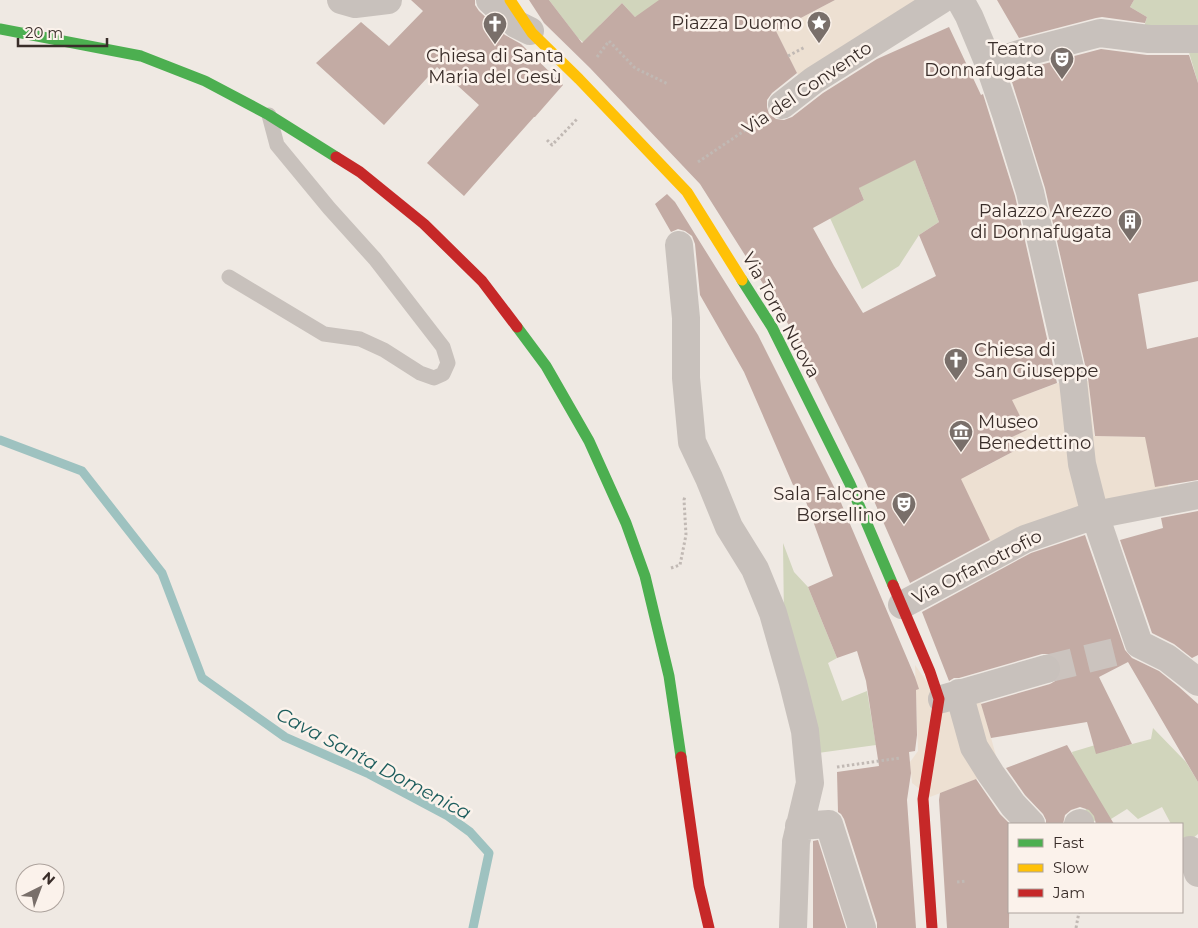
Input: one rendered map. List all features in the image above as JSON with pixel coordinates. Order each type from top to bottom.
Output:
[{"type":"street","points":[[341,0],[355,4],[388,0]]},
{"type":"street","points":[[490,0],[516,24],[532,33]]},
{"type":"street","name":"Via Torre Nuova","points":[[510,0],[532,33],[579,79],[687,192],[772,327],[850,484],[930,672],[949,696]]},
{"type":"street","name":"Via del Convento","points":[[782,105],[814,80],[941,0]]},
{"type":"street","points":[[960,0],[969,16],[989,64],[1030,192],[1073,381],[1082,464],[1131,646],[1167,658],[1198,682]]},
{"type":"street","points":[[0,29],[141,56],[205,81],[269,115],[360,172],[424,224],[482,281],[546,366],[588,441],[626,523],[647,585],[669,676],[699,886],[709,928]]},
{"type":"street","points":[[989,64],[1019,54],[1100,33],[1148,38],[1198,39]]},
{"type":"street","points":[[679,245],[686,318],[686,378],[692,442],[729,527],[755,568],[774,613],[805,731],[810,783],[796,842],[793,928]]},
{"type":"street","name":"Via Orfanotrofio","points":[[902,605],[1025,539],[1095,515],[1198,495]]},
{"type":"street","points":[[949,696],[1046,669]]},
{"type":"street","points":[[949,696],[974,747],[991,774],[1013,805],[1030,823]]},
{"type":"street","points":[[932,928],[922,798],[949,696]]},
{"type":"street","points":[[799,826],[829,824],[862,928]]},
{"type":"lane","points":[[229,277],[324,334],[360,340],[376,346],[420,373],[434,378],[443,374],[448,363],[443,347],[375,259],[329,208],[277,145],[269,115]]},
{"type":"path","points":[[579,79],[609,41],[635,68],[668,84]]},
{"type":"path","points":[[788,56],[805,47]]},
{"type":"path","name":"Via del Convento","points":[[675,179],[747,129],[770,116],[782,105]]},
{"type":"path","points":[[547,140],[552,146],[580,115]]},
{"type":"path","points":[[828,768],[904,758]]},
{"type":"path","points":[[1076,928],[1079,913]]},
{"type":"green space","points":[[549,0],[681,0],[635,17],[622,3],[600,25],[595,52],[578,38]]},
{"type":"green space","points":[[1134,0],[1198,0],[1198,31],[1143,30],[1147,17],[1130,7]]},
{"type":"green space","points":[[1198,48],[1198,83],[1188,49]]},
{"type":"green space","points":[[910,147],[939,222],[919,235],[899,266],[862,289],[830,218],[864,200],[859,188]]},
{"type":"green space","points":[[783,543],[794,572],[808,587],[837,658],[828,663],[842,701],[867,691],[876,745],[818,753],[784,619]]},
{"type":"green space","points":[[1153,728],[1186,762],[1198,782],[1198,834],[1183,846],[1183,823],[1170,823],[1162,807],[1138,819],[1127,809],[1111,819],[1102,814],[1092,823],[1085,810],[1100,801],[1075,765],[1072,752],[1102,743],[1106,751],[1151,739]]},
{"type":"shaded area","name":"Piazza Duomo","points":[[835,0],[921,0],[801,81],[776,31]]},
{"type":"shaded area","points":[[1088,381],[1094,436],[1159,437],[1168,484],[1169,501],[996,554],[955,467],[977,471],[1018,449],[1012,437],[1027,430],[1011,400],[1061,382]]},
{"type":"shaded area","points":[[915,665],[939,699],[977,688],[1000,770],[930,797],[912,783],[910,762],[918,751]]},
{"type":"building","points":[[411,0],[475,0],[475,5],[479,11],[505,35],[521,44],[563,85],[464,196],[427,163],[479,105],[437,67],[384,125],[316,63],[361,22],[389,46],[423,11]]},
{"type":"building","points":[[529,0],[549,0],[582,43],[622,3],[635,17],[659,0],[835,0],[776,31],[797,73],[772,93],[767,100],[769,114],[776,119],[784,120],[792,117],[823,93],[877,59],[949,27],[981,95],[983,94],[1015,196],[1057,383],[1012,400],[1027,430],[1012,437],[1018,449],[961,479],[990,540],[910,583],[864,478],[786,320],[700,184],[590,68],[544,23]],"holes":[[[915,160],[939,222],[919,235],[936,276],[863,313],[813,228],[864,200],[859,188]]]},
{"type":"building","points":[[997,0],[1134,0],[1130,7],[1147,17],[1145,23],[1102,17],[1019,38]]},
{"type":"building","name":"Palazzo Arezzo di Donnafugata","points":[[1101,49],[1147,55],[1189,55],[1198,83],[1198,281],[1138,294],[1147,349],[1198,337],[1198,480],[1155,487],[1145,437],[1095,436],[1088,378],[1045,188],[1012,82],[1019,79],[1017,71]]},
{"type":"building","points":[[667,194],[675,202],[758,335],[836,491],[915,677],[919,689],[916,690],[917,735],[915,751],[909,752],[911,773],[907,800],[916,928],[877,928],[844,819],[838,812],[837,772],[879,766],[866,681],[857,651],[837,658],[808,587],[833,576],[801,488],[793,485],[744,372],[700,295],[695,244],[692,236],[678,229],[671,232],[655,204]]},
{"type":"building","points":[[1198,511],[1198,655],[1192,658],[1174,644],[1152,633],[1120,540],[1163,528],[1161,518]]},
{"type":"building","points":[[1085,535],[1125,650],[1132,658],[1159,671],[1198,704],[1198,782],[1128,662],[1099,677],[1132,744],[1096,754],[1087,722],[991,738],[981,704],[1050,684],[1057,680],[1061,673],[1061,665],[1057,658],[1050,654],[1042,654],[949,681],[922,612],[1031,553]]},
{"type":"building","points":[[1067,745],[1113,823],[1096,823],[1094,816],[1089,810],[1080,807],[1071,810],[1065,815],[1063,823],[1046,823],[1043,814],[1025,795],[1006,768]]},
{"type":"building","points":[[976,779],[1000,814],[1009,823],[1009,928],[947,928],[940,793]]},
{"type":"building","points":[[818,840],[846,928],[813,928],[813,841]]},
{"type":"waterway","name":"Cava Santa Domenica","points":[[0,440],[82,471],[162,573],[202,678],[285,737],[369,774],[448,816],[470,832],[489,853],[473,928]]},
{"type":"tunnel","points":[[1046,669],[1123,650]]},
{"type":"traffic: fast","points":[[0,29],[141,56],[205,81],[269,115],[336,157]]},
{"type":"traffic: fast","points":[[742,280],[772,327],[850,484],[893,585]]},
{"type":"traffic: fast","points":[[517,327],[546,366],[589,441],[626,523],[645,576],[669,676],[681,757]]},
{"type":"traffic: slow","points":[[510,0],[532,33],[579,79],[687,192],[742,280]]},
{"type":"traffic: jam","points":[[336,157],[360,172],[424,224],[482,281],[517,327]]},
{"type":"traffic: jam","points":[[893,585],[930,672],[939,699],[923,799],[932,928]]},
{"type":"traffic: jam","points":[[681,757],[699,886],[709,928]]},
{"type":"place","name":"Piazza Duomo","points":[[819,44]]},
{"type":"place","name":"Chiesa di Santa Maria del Gesù","points":[[495,45]]},
{"type":"place","name":"Teatro Donnafugata","points":[[1062,80]]},
{"type":"place","name":"Palazzo Arezzo di Donnafugata","points":[[1130,242]]},
{"type":"place","name":"Chiesa di San Giuseppe","points":[[956,381]]},
{"type":"place","name":"Museo Benedettino","points":[[961,453]]},
{"type":"place","name":"Sala Falcone Borsellino","points":[[904,525]]}]
